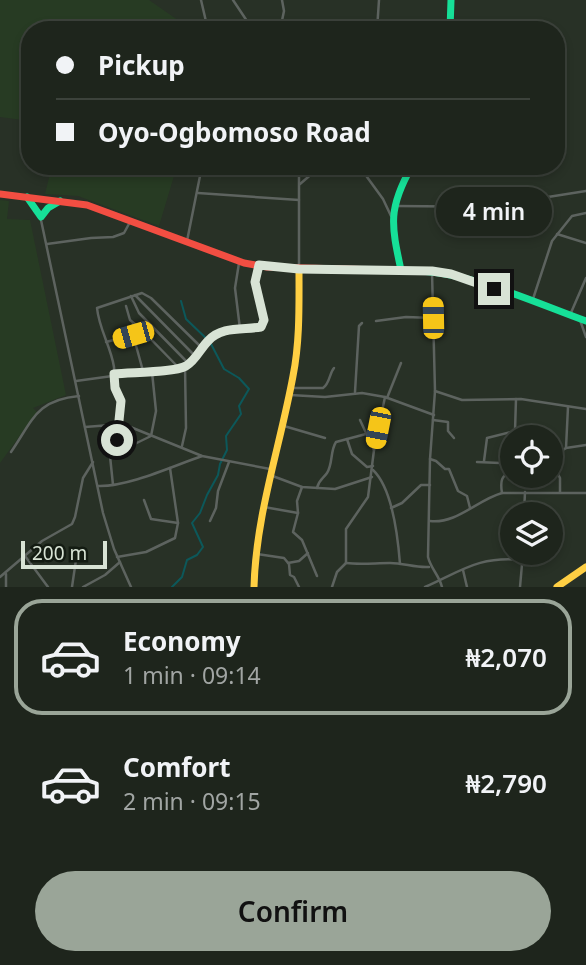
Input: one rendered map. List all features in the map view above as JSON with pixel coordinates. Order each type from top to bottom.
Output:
[{"type":"main road","points":[[450,21],[451,0]]},
{"type":"main road","points":[[401,270],[392,220],[393,206],[408,175]]},
{"type":"main road","points":[[0,194],[87,205],[239,261],[259,265],[299,269],[432,271],[451,274],[583,320]]},
{"type":"main road","points":[[27,197],[41,215],[61,201]]},
{"type":"main road","points":[[254,587],[254,552],[261,506],[290,391],[299,343],[299,269]]},
{"type":"main road","points":[[557,587],[568,584],[586,567]]},
{"type":"street","points":[[201,0],[206,21]]},
{"type":"street","points":[[233,0],[245,21]]},
{"type":"street","points":[[282,0],[282,21]]},
{"type":"street","points":[[378,21],[379,0]]},
{"type":"street","points":[[187,242],[201,175]]},
{"type":"street","points":[[299,269],[300,175]]},
{"type":"street","points":[[300,184],[310,175]]},
{"type":"street","points":[[366,175],[383,199],[392,220]]},
{"type":"street","points":[[393,206],[513,207],[548,197],[586,191]]},
{"type":"street","points":[[198,192],[299,200]]},
{"type":"street","points":[[42,199],[41,215],[103,513],[117,557],[131,587]]},
{"type":"street","points":[[533,302],[550,247],[557,234],[572,216],[586,213]]},
{"type":"street","points":[[47,244],[113,237],[124,233],[131,220]]},
{"type":"street","points":[[557,234],[586,243]]},
{"type":"street","points":[[239,261],[235,288],[240,329]]},
{"type":"street","points":[[76,381],[114,374],[179,368],[196,357],[208,340],[227,330],[261,327],[264,323],[255,282],[259,265]]},
{"type":"street","points":[[432,271],[435,391],[430,460],[430,566],[442,587]]},
{"type":"street","points":[[570,315],[586,278]]},
{"type":"street","points":[[118,451],[117,427],[120,423],[121,401],[115,388],[114,369],[97,308],[142,293],[151,298],[203,349]]},
{"type":"street","points":[[133,295],[196,357]]},
{"type":"street","points":[[133,295],[136,310],[187,365],[186,428],[182,446]]},
{"type":"street","points":[[126,306],[134,324],[133,335],[143,371]]},
{"type":"street","points":[[376,321],[406,317],[433,318]]},
{"type":"street","points":[[583,320],[586,337]]},
{"type":"street","points":[[355,392],[359,326],[362,323]]},
{"type":"street","points":[[134,324],[179,368]]},
{"type":"street","points":[[105,342],[133,335]]},
{"type":"street","points":[[332,587],[337,572],[346,563],[346,529],[366,501],[386,397],[401,363]]},
{"type":"street","points":[[290,391],[323,388],[334,368]]},
{"type":"street","points":[[150,436],[156,411],[152,371]]},
{"type":"street","points":[[290,391],[325,397],[355,392],[386,397],[434,415]]},
{"type":"street","points":[[435,391],[462,400],[516,399],[586,409]]},
{"type":"street","points":[[11,452],[41,407],[62,397],[79,396]]},
{"type":"street","points":[[484,461],[486,439],[515,431],[516,399]]},
{"type":"street","points":[[566,448],[568,407]]},
{"type":"street","points":[[360,420],[374,450]]},
{"type":"street","points":[[433,420],[448,422],[448,431],[454,438]]},
{"type":"street","points":[[85,427],[120,423],[135,427],[150,436],[182,446],[202,456],[270,472],[302,487],[335,489],[372,477]]},
{"type":"street","points":[[281,426],[325,438]]},
{"type":"street","points":[[317,488],[320,479],[328,472],[333,446],[339,440],[366,434]]},
{"type":"street","points":[[113,485],[109,457],[150,436]]},
{"type":"street","points":[[347,439],[354,456],[373,468],[385,488],[400,564]]},
{"type":"street","points":[[563,450],[586,445]]},
{"type":"street","points":[[97,486],[113,485],[202,456]]},
{"type":"street","points":[[430,460],[436,461],[445,470],[449,469],[458,491],[467,496],[470,508]]},
{"type":"street","points":[[0,577],[42,541],[72,524],[83,478],[93,462]]},
{"type":"street","points":[[210,521],[229,462]]},
{"type":"street","points":[[477,462],[500,464]]},
{"type":"street","points":[[117,557],[146,552],[175,538],[178,523],[170,468]]},
{"type":"street","points":[[391,508],[402,503],[421,485],[430,485]]},
{"type":"street","points":[[302,487],[297,501],[298,513],[293,532],[301,538],[317,576]]},
{"type":"street","points":[[502,488],[502,493]]},
{"type":"street","points":[[560,488],[560,493]]},
{"type":"street","points":[[524,492],[524,502]]},
{"type":"street","points":[[430,521],[447,520],[491,496],[502,493],[586,493]]},
{"type":"street","points":[[144,500],[151,519],[178,523]]},
{"type":"street","points":[[261,506],[298,513]]},
{"type":"street","points":[[72,587],[77,552]]},
{"type":"street","points":[[254,552],[284,558],[288,563],[290,575],[299,587]]},
{"type":"street","points":[[288,563],[299,561],[308,554]]},
{"type":"street","points":[[24,555],[48,587]]},
{"type":"street","points":[[425,587],[463,569],[500,559]]},
{"type":"street","points":[[83,587],[105,575],[120,562]]},
{"type":"street","points":[[346,563],[430,566]]},
{"type":"street","points":[[520,587],[522,565]]},
{"type":"street","points":[[463,569],[467,587]]},
{"type":"street","points":[[6,574],[6,587]]},
{"type":"shaded area","points":[[0,0],[149,0],[179,21],[21,21],[21,120],[0,117]]},
{"type":"shaded area","points":[[50,175],[174,175],[159,226],[78,196],[45,194]]},
{"type":"shaded area","points":[[0,200],[9,201],[7,219],[30,220],[66,395],[33,408],[37,412],[0,463]]},
{"type":"waterway","points":[[172,587],[182,577],[187,560],[197,555],[203,547],[192,523],[200,513],[218,475],[227,450],[226,436],[241,414],[239,406],[249,389],[239,378],[224,369],[210,342],[186,319],[181,301]]},
{"type":"traffic: fast","points":[[450,21],[451,0]]},
{"type":"traffic: fast","points":[[401,270],[394,216],[395,205],[407,175]]},
{"type":"traffic: fast","points":[[27,197],[41,217],[48,208],[60,201]]},
{"type":"traffic: fast","points":[[419,271],[482,283],[586,321]]},
{"type":"traffic: slow","points":[[254,587],[259,533],[295,363],[299,323],[299,269]]},
{"type":"traffic: slow","points":[[557,587],[586,567]]},
{"type":"traffic: jam","points":[[0,194],[87,205],[244,263],[267,267],[419,271]]},
{"type":"route","points":[[117,440],[121,401],[115,388],[114,374],[179,368],[196,357],[206,342],[219,333],[261,327],[264,320],[255,282],[259,265],[299,269],[432,271],[451,274],[494,289]]}]
